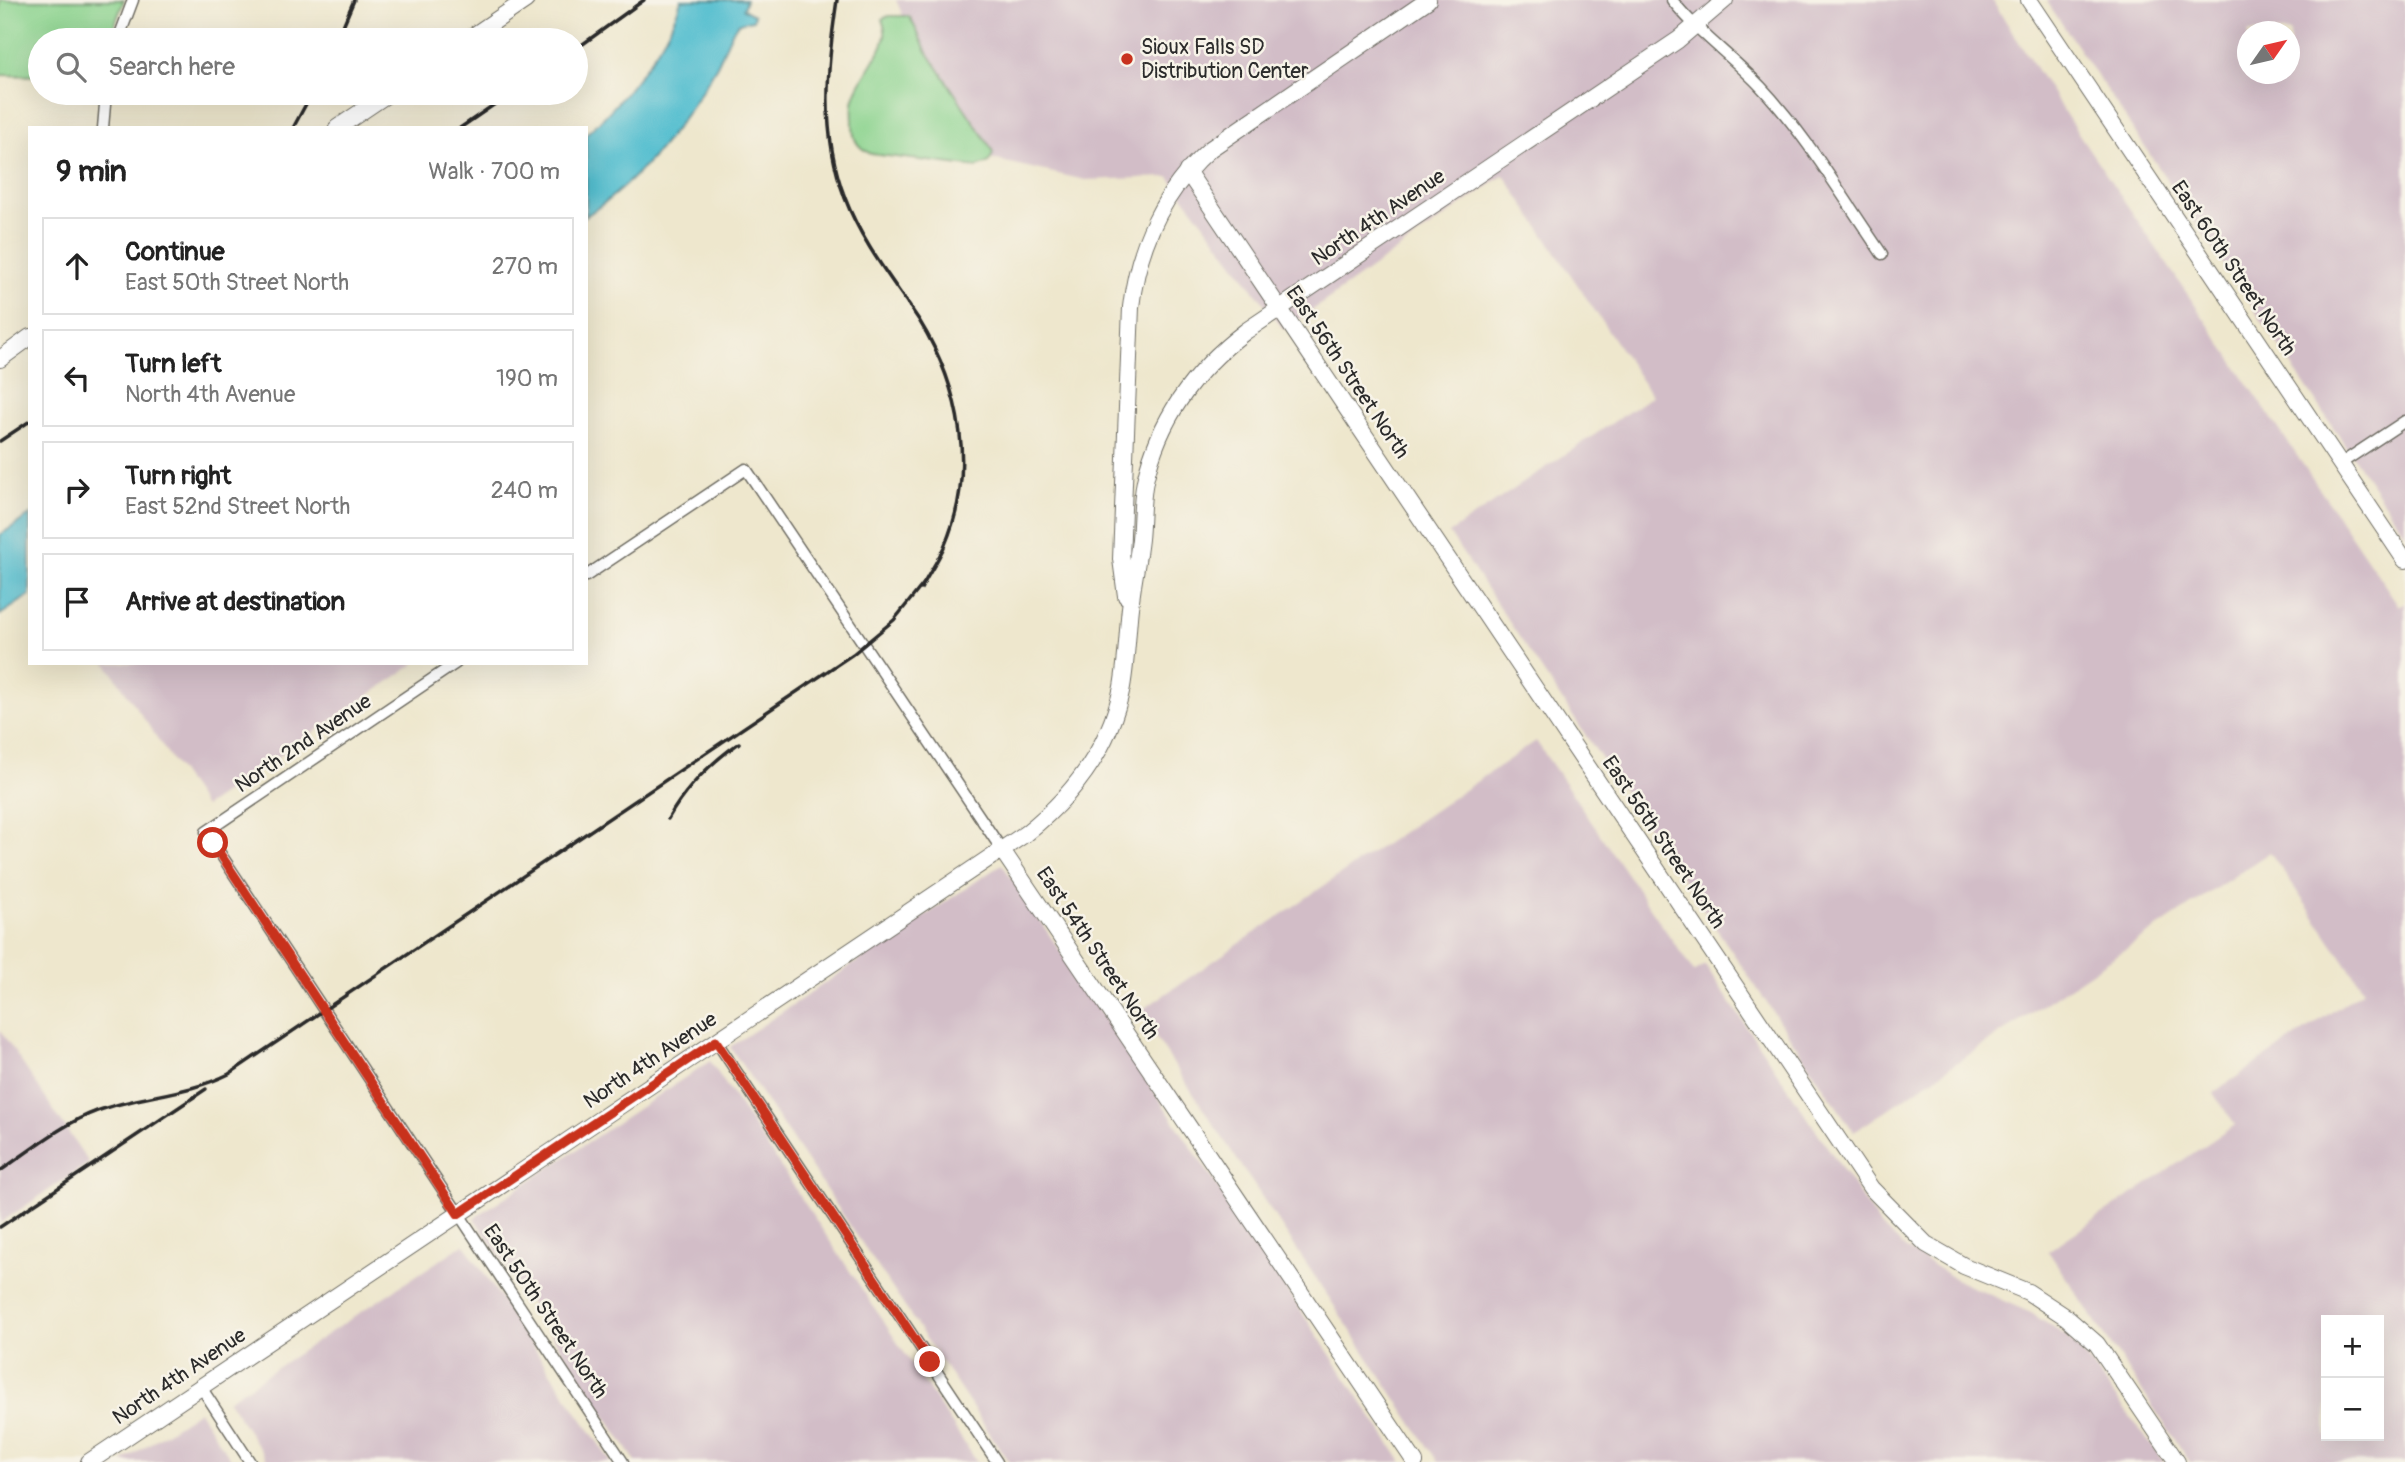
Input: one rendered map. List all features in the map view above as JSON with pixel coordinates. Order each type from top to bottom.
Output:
[{"type":"street","points":[[122,28],[133,0]]},
{"type":"street","points":[[485,28],[526,0]]},
{"type":"street","name":"North 4th Avenue","points":[[1129,616],[1121,559],[1134,285],[1138,265],[1161,208],[1187,171],[1226,137],[1428,0]]},
{"type":"street","points":[[1672,0],[1761,87],[1793,124],[1882,254]]},
{"type":"street","name":"North 4th Avenue","points":[[89,1462],[1002,849],[1050,813],[1080,779],[1110,727],[1125,665],[1145,481],[1161,432],[1184,393],[1212,360],[1237,338],[1678,40],[1725,0]]},
{"type":"street","name":"East 60th Street North","points":[[2029,0],[2405,560]]},
{"type":"street","points":[[103,126],[105,105]]},
{"type":"street","points":[[340,126],[371,105]]},
{"type":"street","name":"East 56th Street North","points":[[1187,171],[1871,1188],[1926,1244],[1964,1266],[2028,1292],[2066,1317],[2097,1344],[2177,1462]]},
{"type":"street","points":[[0,358],[25,341]]},
{"type":"street","points":[[2340,464],[2405,421]]},
{"type":"street","name":"East 54th Street North","points":[[588,575],[746,469],[1415,1462]]},
{"type":"street","name":"North 2nd Avenue","points":[[206,832],[453,665]]},
{"type":"street","name":"East 50th Street North","points":[[206,832],[623,1462]]},
{"type":"street","points":[[716,1041],[997,1462]]},
{"type":"street","points":[[201,1387],[250,1462]]},
{"type":"shaded area","points":[[896,0],[1992,0],[2070,121],[2399,606],[2405,602],[2405,1462],[2190,1462],[2048,1251],[2235,1125],[2213,1093],[2364,990],[2270,852],[1854,1132],[1449,533],[1652,396],[1504,175],[1284,330],[1169,177],[1085,180],[992,159],[991,148],[926,50],[911,19],[903,16]]},
{"type":"shaded area","points":[[2046,0],[2405,0],[2405,534]]},
{"type":"shaded area","points":[[107,665],[413,665],[204,807]]},
{"type":"shaded area","points":[[1536,741],[1694,972],[1705,965],[1880,1225],[1906,1249],[1961,1282],[2031,1313],[2066,1336],[2091,1364],[2164,1462],[1438,1462],[1139,1012]]},
{"type":"shaded area","points":[[1002,864],[1402,1462],[1009,1462],[730,1047]]},
{"type":"shaded area","points":[[0,1030],[89,1163],[0,1223]]},
{"type":"shaded area","points":[[710,1061],[977,1462],[636,1462],[474,1218]]},
{"type":"shaded area","points":[[464,1244],[611,1462],[268,1462],[228,1400]]},
{"type":"shaded area","points":[[199,1411],[233,1462],[122,1462]]},
{"type":"green space","points":[[0,0],[124,0],[114,28],[28,28],[28,76],[0,75]]},
{"type":"green space","points":[[889,16],[908,16],[911,19],[926,50],[991,148],[993,154],[988,163],[977,167],[871,154],[857,142],[853,130],[855,95],[881,48],[885,32],[882,19]]},
{"type":"water","points":[[681,0],[746,0],[743,9],[754,15],[753,20],[741,22],[735,27],[703,88],[660,149],[626,185],[588,215],[588,132],[614,107],[642,72],[675,17]]},
{"type":"water","points":[[28,516],[28,596],[0,615],[0,535]]},
{"type":"railway","points":[[342,28],[354,0]]},
{"type":"railway","points":[[588,40],[644,0]]},
{"type":"railway","points":[[837,0],[828,100],[837,174],[860,231],[919,320],[933,346],[954,402],[960,431],[962,460],[954,519],[944,547],[921,589]]},
{"type":"railway","points":[[294,126],[305,105]]},
{"type":"railway","points":[[463,126],[494,105]]},
{"type":"railway","points":[[0,441],[28,422]]},
{"type":"railway","points":[[0,1171],[84,1116],[197,1086],[229,1074],[853,654],[894,620],[924,583]]},
{"type":"railway","points":[[668,819],[699,777],[739,743]]},
{"type":"railway","points":[[0,1227],[206,1089]]},
{"type":"place","name":"Sioux Falls SD Distribution Center","points":[[1127,59]]},
{"type":"route","points":[[213,843],[458,1214],[716,1041],[930,1362]]}]
